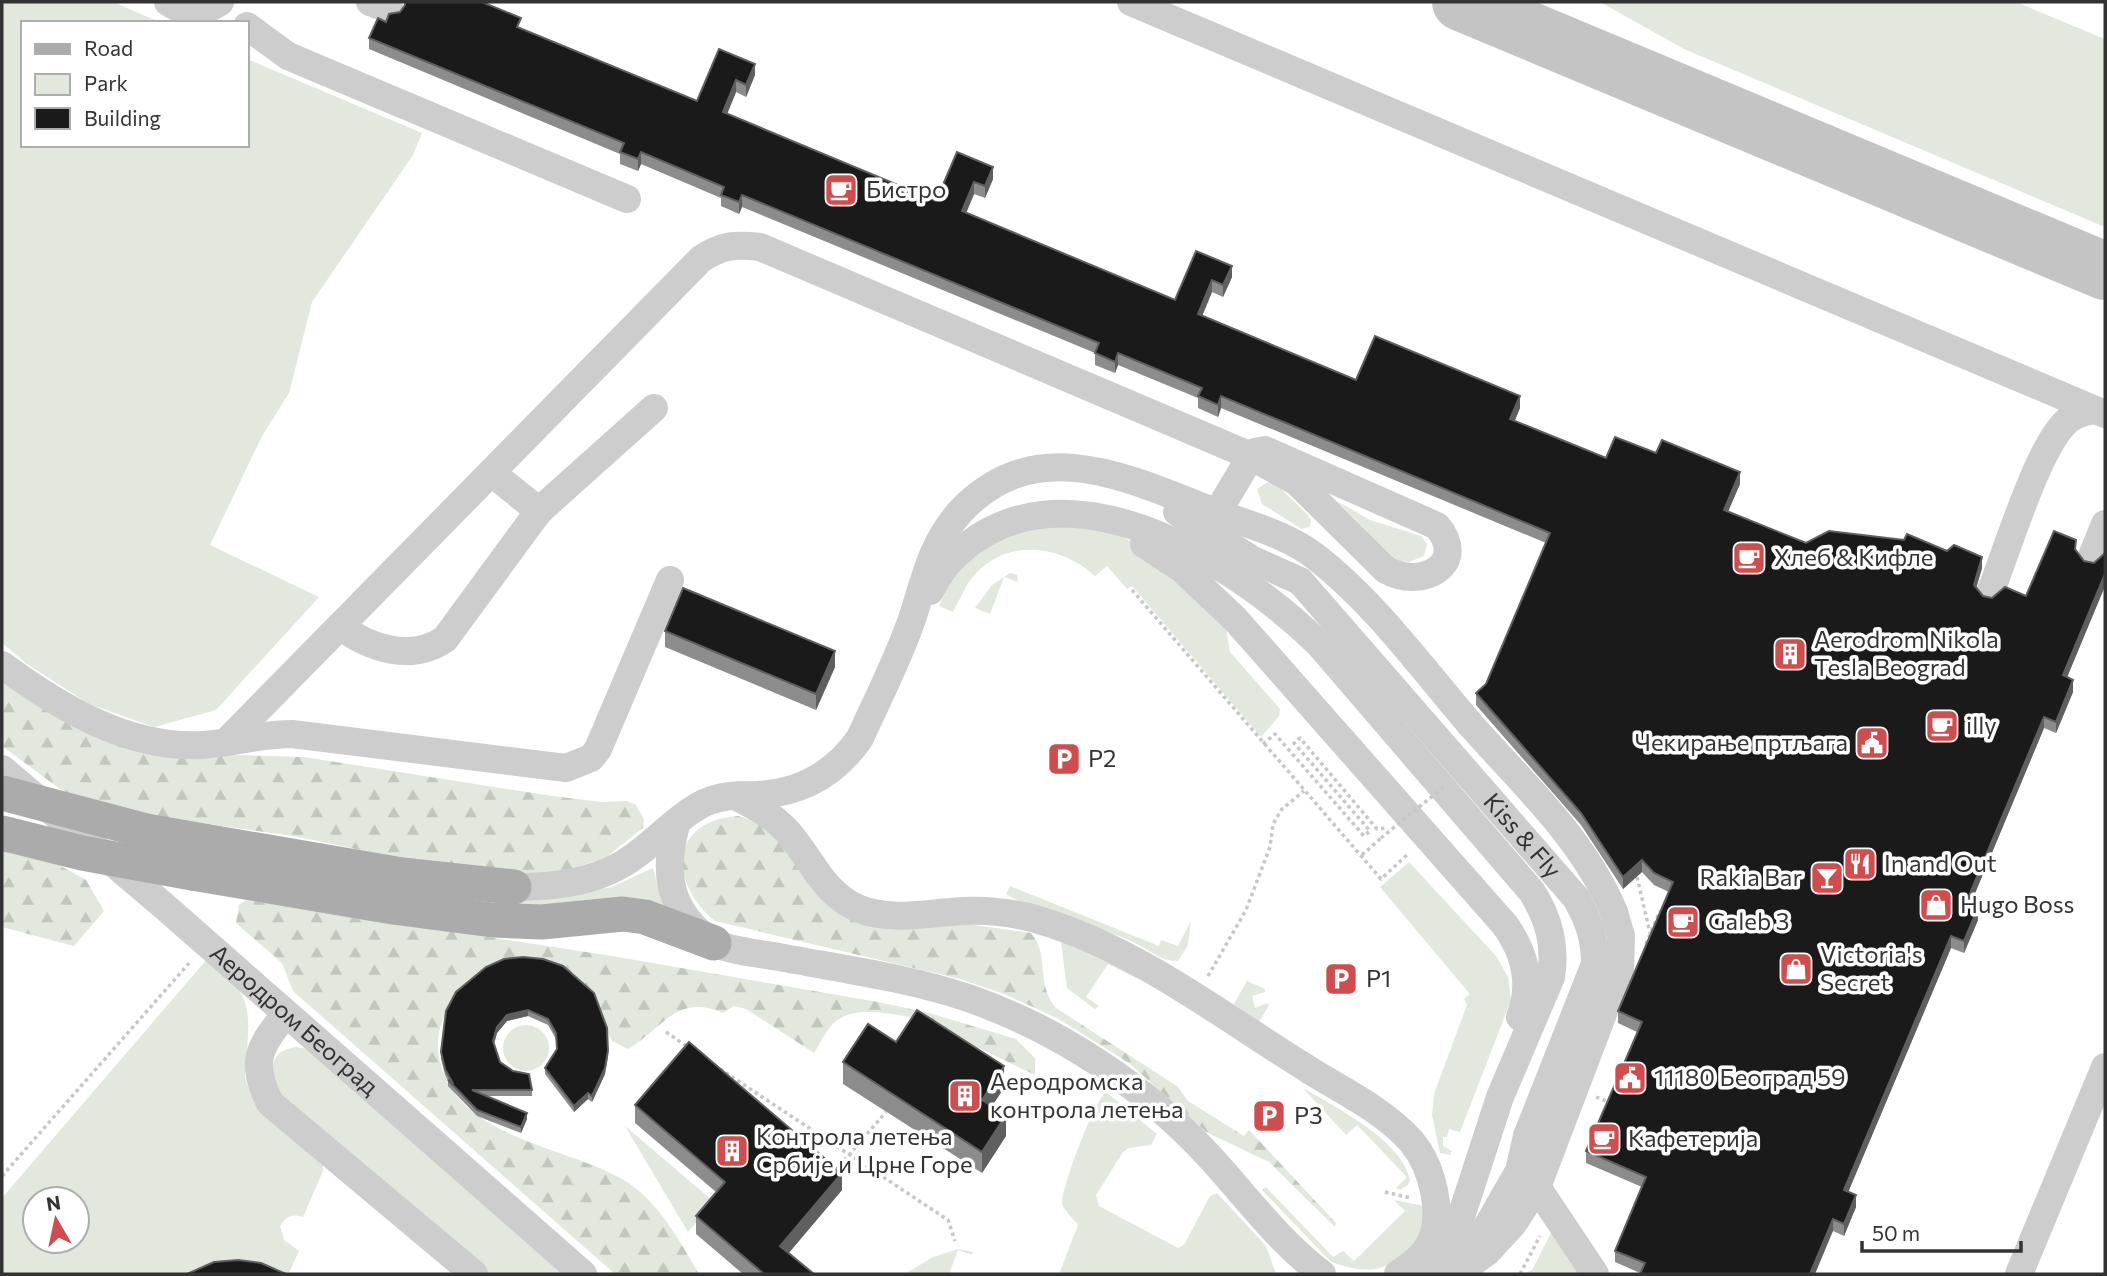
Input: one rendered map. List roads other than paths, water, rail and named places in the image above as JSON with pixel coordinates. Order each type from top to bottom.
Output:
[{"type":"main road","points":[[2,793],[146,831],[402,875],[514,887]]},
{"type":"main road","points":[[2,833],[82,853],[192,873],[393,907],[492,920],[542,922],[623,914],[645,917],[714,943]]},
{"type":"street","points":[[168,2],[187,11],[198,12],[220,2],[241,21]]},
{"type":"street","points":[[1131,2],[2099,412]]},
{"type":"street","points":[[248,27],[288,55],[627,199]]},
{"type":"street","points":[[227,741],[701,259],[719,247],[737,244],[760,247],[1251,456],[1297,482],[1386,570],[1398,577],[1427,577],[1438,571],[1447,555],[1447,546],[1437,526],[1296,461],[1265,450],[1255,452],[1251,456],[1213,522]]},
{"type":"street","points":[[340,626],[369,645],[416,653],[445,639],[539,512],[654,408]]},
{"type":"street","points":[[1990,593],[2048,446],[2066,422],[2079,413],[2099,412]]},
{"type":"street","points":[[514,887],[544,887],[605,874],[634,857],[701,805],[733,795],[778,794],[828,773],[848,755],[882,690],[913,616],[931,554],[947,528],[982,492],[1015,474],[1037,468],[1082,468],[1178,495],[1213,522],[1306,563],[1367,605],[1573,840],[1601,881],[1614,912],[1621,936],[1620,969],[1540,1180],[1492,1263],[1460,1271]]},
{"type":"street","points":[[492,473],[539,512]]},
{"type":"street","points":[[913,616],[949,561],[973,540],[992,529],[1046,514],[1093,516],[1134,526],[1168,539],[1237,578],[1294,620],[1319,644],[1532,892],[1546,914],[1554,957],[1551,977],[1500,1097],[1458,1226],[1444,1256],[1426,1274]]},
{"type":"street","points":[[1093,516],[1156,550],[1182,569],[1235,619],[1515,940],[1526,973],[1527,1000],[1475,1130],[1472,1179]]},
{"type":"street","name":"Kiss & Fly","points":[[1213,522],[1253,560],[1300,581],[1576,898],[1595,939],[1595,964],[1527,1136],[1520,1171],[1460,1271]]},
{"type":"street","points":[[2091,558],[2105,524]]},
{"type":"street","points":[[2,665],[64,708],[131,734],[167,743],[201,745],[260,734],[292,734],[550,768],[578,766],[591,758],[607,733],[670,580]]},
{"type":"street","name":"Аеродром Београд","points":[[2,769],[583,1274]]},
{"type":"street","points":[[733,795],[768,813],[789,834],[821,881],[838,897],[859,908],[882,915],[998,912],[1043,921],[1108,948],[1193,996],[1380,1115],[1412,1142],[1436,1197],[1436,1218],[1427,1248],[1398,1274]]},
{"type":"street","points":[[676,825],[667,864],[671,886],[679,907],[714,943],[863,973],[971,999],[1066,1044],[1127,1083],[1174,1122],[1322,1274]]},
{"type":"street","points":[[285,1015],[261,1045],[260,1079],[270,1103],[474,1274]]},
{"type":"street","points":[[2019,1274],[2105,1068]]},
{"type":"street","points":[[1540,1180],[1595,1274]]},
{"type":"street","points":[[1268,1221],[1298,1274]]},
{"type":"place","name":"Бистро","points":[[841,190]]},
{"type":"place","name":"Хлеб & Кифле","points":[[1749,558]]},
{"type":"place","name":"Aerodrom Nikola Tesla Beograd","points":[[1790,654]]},
{"type":"place","name":"illy","points":[[1942,726]]},
{"type":"place","name":"Чекирање пртљага","points":[[1872,743]]},
{"type":"place","name":"P2","points":[[1064,759]]},
{"type":"place","name":"In and Out","points":[[1860,864]]},
{"type":"place","name":"Rakia Bar","points":[[1827,878]]},
{"type":"place","name":"Hugo Boss","points":[[1936,905]]},
{"type":"place","name":"Galeb 3","points":[[1683,922]]},
{"type":"place","name":"Victoria's Secret","points":[[1796,969]]},
{"type":"place","name":"P1","points":[[1341,979]]},
{"type":"place","name":"11180 Београд 59","points":[[1630,1078]]},
{"type":"place","name":"Аеродромска контрола летења","points":[[965,1096]]},
{"type":"place","name":"P3","points":[[1269,1116]]},
{"type":"place","name":"Кафетерија","points":[[1604,1139]]},
{"type":"place","name":"Контрола летења Србије и Црне Горе","points":[[732,1151]]}]
